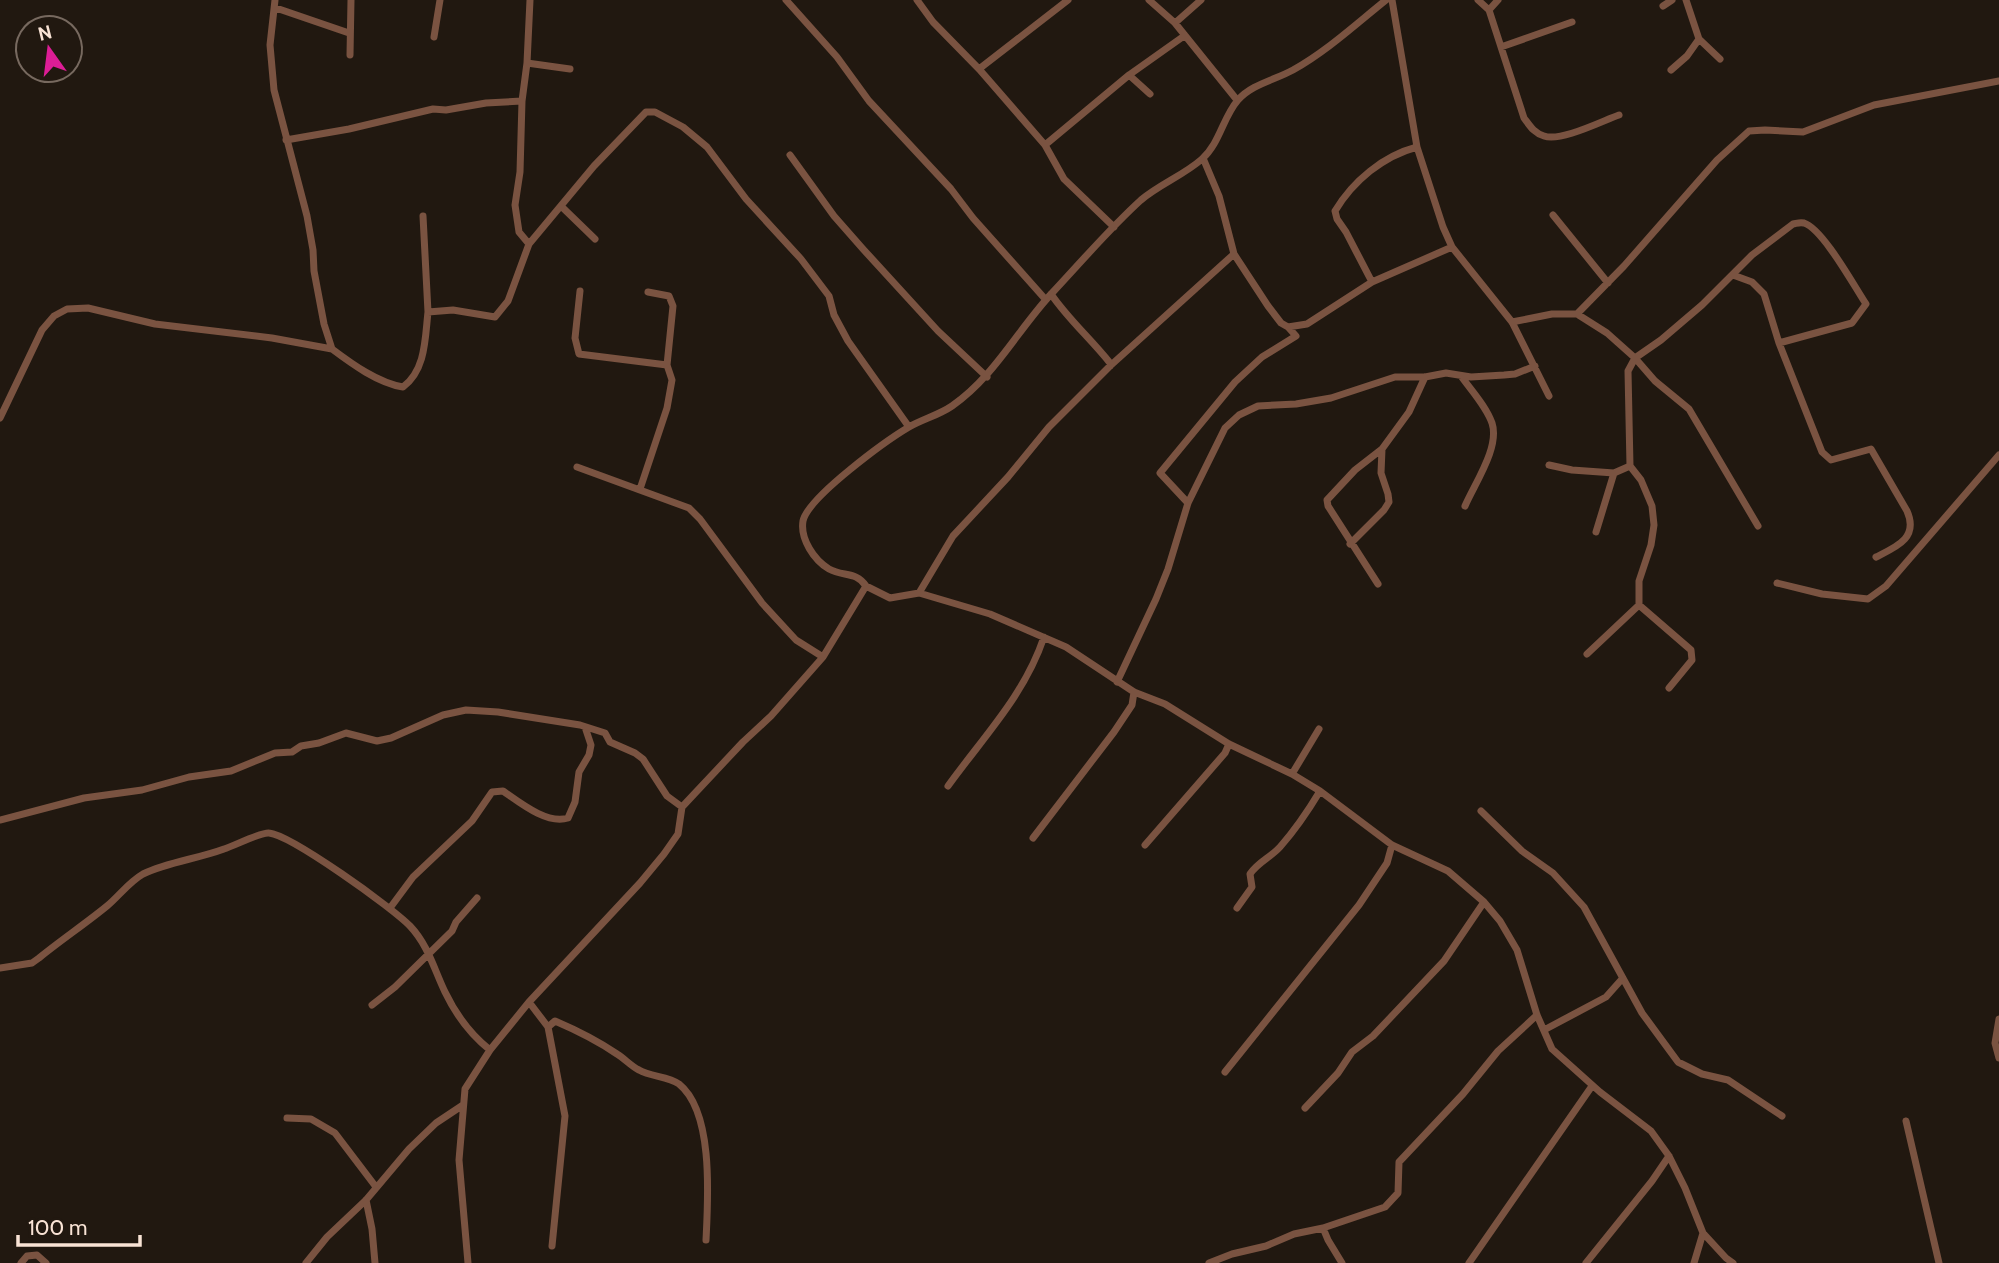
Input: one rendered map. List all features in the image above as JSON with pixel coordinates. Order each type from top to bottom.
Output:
[{"type":"street","points":[[350,55],[351,0]]},
{"type":"street","points":[[434,37],[440,0]]},
{"type":"street","points":[[529,244],[519,232],[514,205],[520,172],[530,0]]},
{"type":"street","points":[[786,0],[837,57],[869,101],[951,189],[972,218],[1084,331],[1110,366]]},
{"type":"street","points":[[917,0],[933,22],[979,69],[1045,145],[1064,179],[1114,227]]},
{"type":"street","points":[[979,69],[1068,0]]},
{"type":"street","points":[[1149,0],[1175,23],[1237,100]]},
{"type":"street","points":[[1175,23],[1201,0]]},
{"type":"street","points":[[1386,0],[1316,55],[1293,70],[1254,87],[1237,100],[1219,135],[1203,158],[1143,199],[1114,227],[1049,297],[987,377],[951,407],[909,427],[826,491],[804,518],[805,541],[813,554],[830,570],[857,576],[866,586],[890,598],[919,593],[990,614],[1066,647],[1134,692],[1165,704],[1229,744],[1320,792],[1392,845],[1448,871],[1484,902],[1500,921],[1517,950],[1537,1014],[1552,1049],[1592,1086],[1651,1130],[1669,1156],[1703,1233],[1733,1263]]},
{"type":"street","points":[[1392,0],[1417,147],[1431,197],[1452,247],[1512,321],[1549,396]]},
{"type":"street","points":[[1478,0],[1489,10],[1524,118],[1533,130],[1550,138],[1619,115]]},
{"type":"street","points":[[1489,10],[1497,0]]},
{"type":"street","points":[[1664,6],[1672,0]]},
{"type":"street","points":[[1686,0],[1699,38],[1720,59]]},
{"type":"street","points":[[332,349],[316,284],[307,216],[271,71],[270,45],[275,4],[349,33]]},
{"type":"street","points":[[1501,47],[1572,22]]},
{"type":"street","points":[[1045,145],[1129,75],[1184,36]]},
{"type":"street","points":[[1671,70],[1687,55],[1699,38]]},
{"type":"street","points":[[527,63],[570,69]]},
{"type":"street","points":[[1129,75],[1150,94]]},
{"type":"street","points":[[1577,314],[1717,160],[1749,131],[1803,132],[1874,104],[1999,81]]},
{"type":"street","points":[[286,140],[349,129],[433,109],[522,102]]},
{"type":"street","points":[[428,312],[453,310],[495,317],[508,301],[529,244],[594,166],[646,112],[655,112],[683,127],[707,147],[746,200],[782,237],[829,296],[834,315],[849,341],[909,427]]},
{"type":"street","points":[[1372,282],[1335,211],[1357,184],[1377,166],[1399,152],[1417,147]]},
{"type":"street","points":[[790,155],[855,241],[938,331],[987,377]]},
{"type":"street","points":[[1188,503],[1160,473],[1164,466],[1235,382],[1262,357],[1296,336],[1268,306],[1234,254],[1219,197],[1203,158]]},
{"type":"street","points":[[562,207],[595,239]]},
{"type":"street","points":[[1553,215],[1589,256],[1608,283]]},
{"type":"street","points":[[0,418],[42,330],[54,316],[67,309],[88,308],[155,324],[272,338],[332,349],[363,370],[403,387],[416,374],[421,360],[428,312],[424,216]]},
{"type":"street","points":[[1587,654],[1639,605],[1639,581],[1643,562],[1651,545],[1654,525],[1652,506],[1641,480],[1630,466],[1628,371],[1635,358],[1661,340],[1752,255],[1793,224],[1801,222],[1808,225],[1831,249],[1866,304],[1852,323],[1779,343]]},
{"type":"street","points":[[1288,327],[1307,324],[1372,282],[1452,247]]},
{"type":"street","points":[[919,593],[953,536],[1008,477],[1049,427],[1110,366],[1234,254]]},
{"type":"street","points":[[1733,275],[1752,282],[1764,294],[1779,343],[1822,452],[1831,460],[1871,449],[1911,519],[1908,534],[1900,545],[1876,557]]},
{"type":"street","points":[[580,291],[575,338],[579,354],[667,365]]},
{"type":"street","points":[[640,489],[667,408],[672,380],[667,365],[673,306],[669,296],[648,292]]},
{"type":"street","points":[[1512,321],[1542,315],[1577,314],[1607,333],[1635,358],[1655,381],[1689,409],[1758,526]]},
{"type":"street","points":[[1117,682],[1142,632],[1168,569],[1188,503],[1226,428],[1249,409],[1331,398],[1395,377],[1425,377],[1437,373],[1461,376],[1504,375],[1515,374],[1535,366]]},
{"type":"street","points":[[1461,376],[1489,415],[1495,442],[1465,506]]},
{"type":"street","points":[[1378,584],[1350,544],[1327,500],[1355,470],[1382,449],[1409,412],[1425,377]]},
{"type":"street","points":[[1350,544],[1389,502],[1381,473],[1382,449]]},
{"type":"street","points":[[1777,583],[1822,594],[1868,598],[1894,578],[1999,455]]},
{"type":"street","points":[[1549,465],[1614,473],[1630,466]]},
{"type":"street","points":[[577,467],[689,508],[762,603],[796,640],[823,657]]},
{"type":"street","points":[[1596,532],[1614,473]]},
{"type":"street","points":[[468,1263],[459,1160],[465,1089],[490,1050],[529,1002],[664,854],[678,834],[682,807],[771,716],[823,657],[866,586]]},
{"type":"street","points":[[1639,605],[1691,650],[1692,660],[1669,688]]},
{"type":"street","points":[[948,786],[1020,689],[1034,665],[1044,637]]},
{"type":"street","points":[[1033,838],[1114,732],[1132,705],[1134,692]]},
{"type":"street","points":[[0,820],[84,798],[142,790],[189,777],[231,771],[275,753],[292,752],[301,746],[319,743],[345,733],[377,741],[391,738],[443,715],[480,710],[585,727],[605,733],[610,742],[643,759],[667,796],[682,807]]},
{"type":"street","points":[[390,908],[413,877],[472,821],[492,792],[503,791],[523,806],[555,819],[568,818],[575,802],[579,772],[589,755],[591,745],[585,727]]},
{"type":"street","points":[[1292,775],[1319,729]]},
{"type":"street","points":[[1145,845],[1225,753],[1229,744]]},
{"type":"street","points":[[1237,908],[1252,887],[1250,874],[1257,864],[1277,850],[1320,792]]},
{"type":"street","points":[[1481,811],[1522,851],[1553,873],[1584,907],[1642,1013],[1678,1062],[1702,1074],[1728,1080],[1782,1116]]},
{"type":"street","points":[[0,968],[32,963],[109,905],[139,876],[158,867],[206,856],[268,833],[290,840],[343,877],[357,883],[411,927],[429,953],[461,1020],[474,1037],[490,1050]]},
{"type":"street","points":[[1225,1072],[1359,905],[1387,863],[1392,845]]},
{"type":"street","points":[[372,1005],[395,987],[452,931],[456,922],[477,898]]},
{"type":"street","points":[[1305,1108],[1338,1073],[1352,1052],[1373,1036],[1444,961],[1484,902]]},
{"type":"street","points":[[1544,1030],[1606,997],[1622,979]]},
{"type":"street","points":[[529,1002],[548,1027],[565,1116],[552,1246]]},
{"type":"street","points":[[1209,1263],[1385,1207],[1398,1192],[1399,1162],[1464,1094],[1498,1051],[1537,1014]]},
{"type":"street","points":[[1999,1019],[1995,1043],[1999,1058]]},
{"type":"street","points":[[548,1027],[555,1021],[573,1028],[638,1070],[673,1080],[695,1102],[704,1140],[708,1188],[705,1240]]},
{"type":"street","points":[[1469,1263],[1592,1086]]},
{"type":"street","points":[[306,1263],[327,1237],[366,1200],[409,1149],[436,1123],[463,1105]]},
{"type":"street","points":[[287,1118],[311,1119],[335,1133],[376,1187]]},
{"type":"street","points":[[1906,1121],[1939,1263]]},
{"type":"street","points":[[1586,1263],[1669,1156]]},
{"type":"street","points":[[366,1200],[375,1263]]},
{"type":"street","points":[[1323,1227],[1342,1263]]},
{"type":"street","points":[[1694,1263],[1703,1233]]},
{"type":"street","points":[[20,1263],[27,1256],[37,1255],[46,1263]]}]
